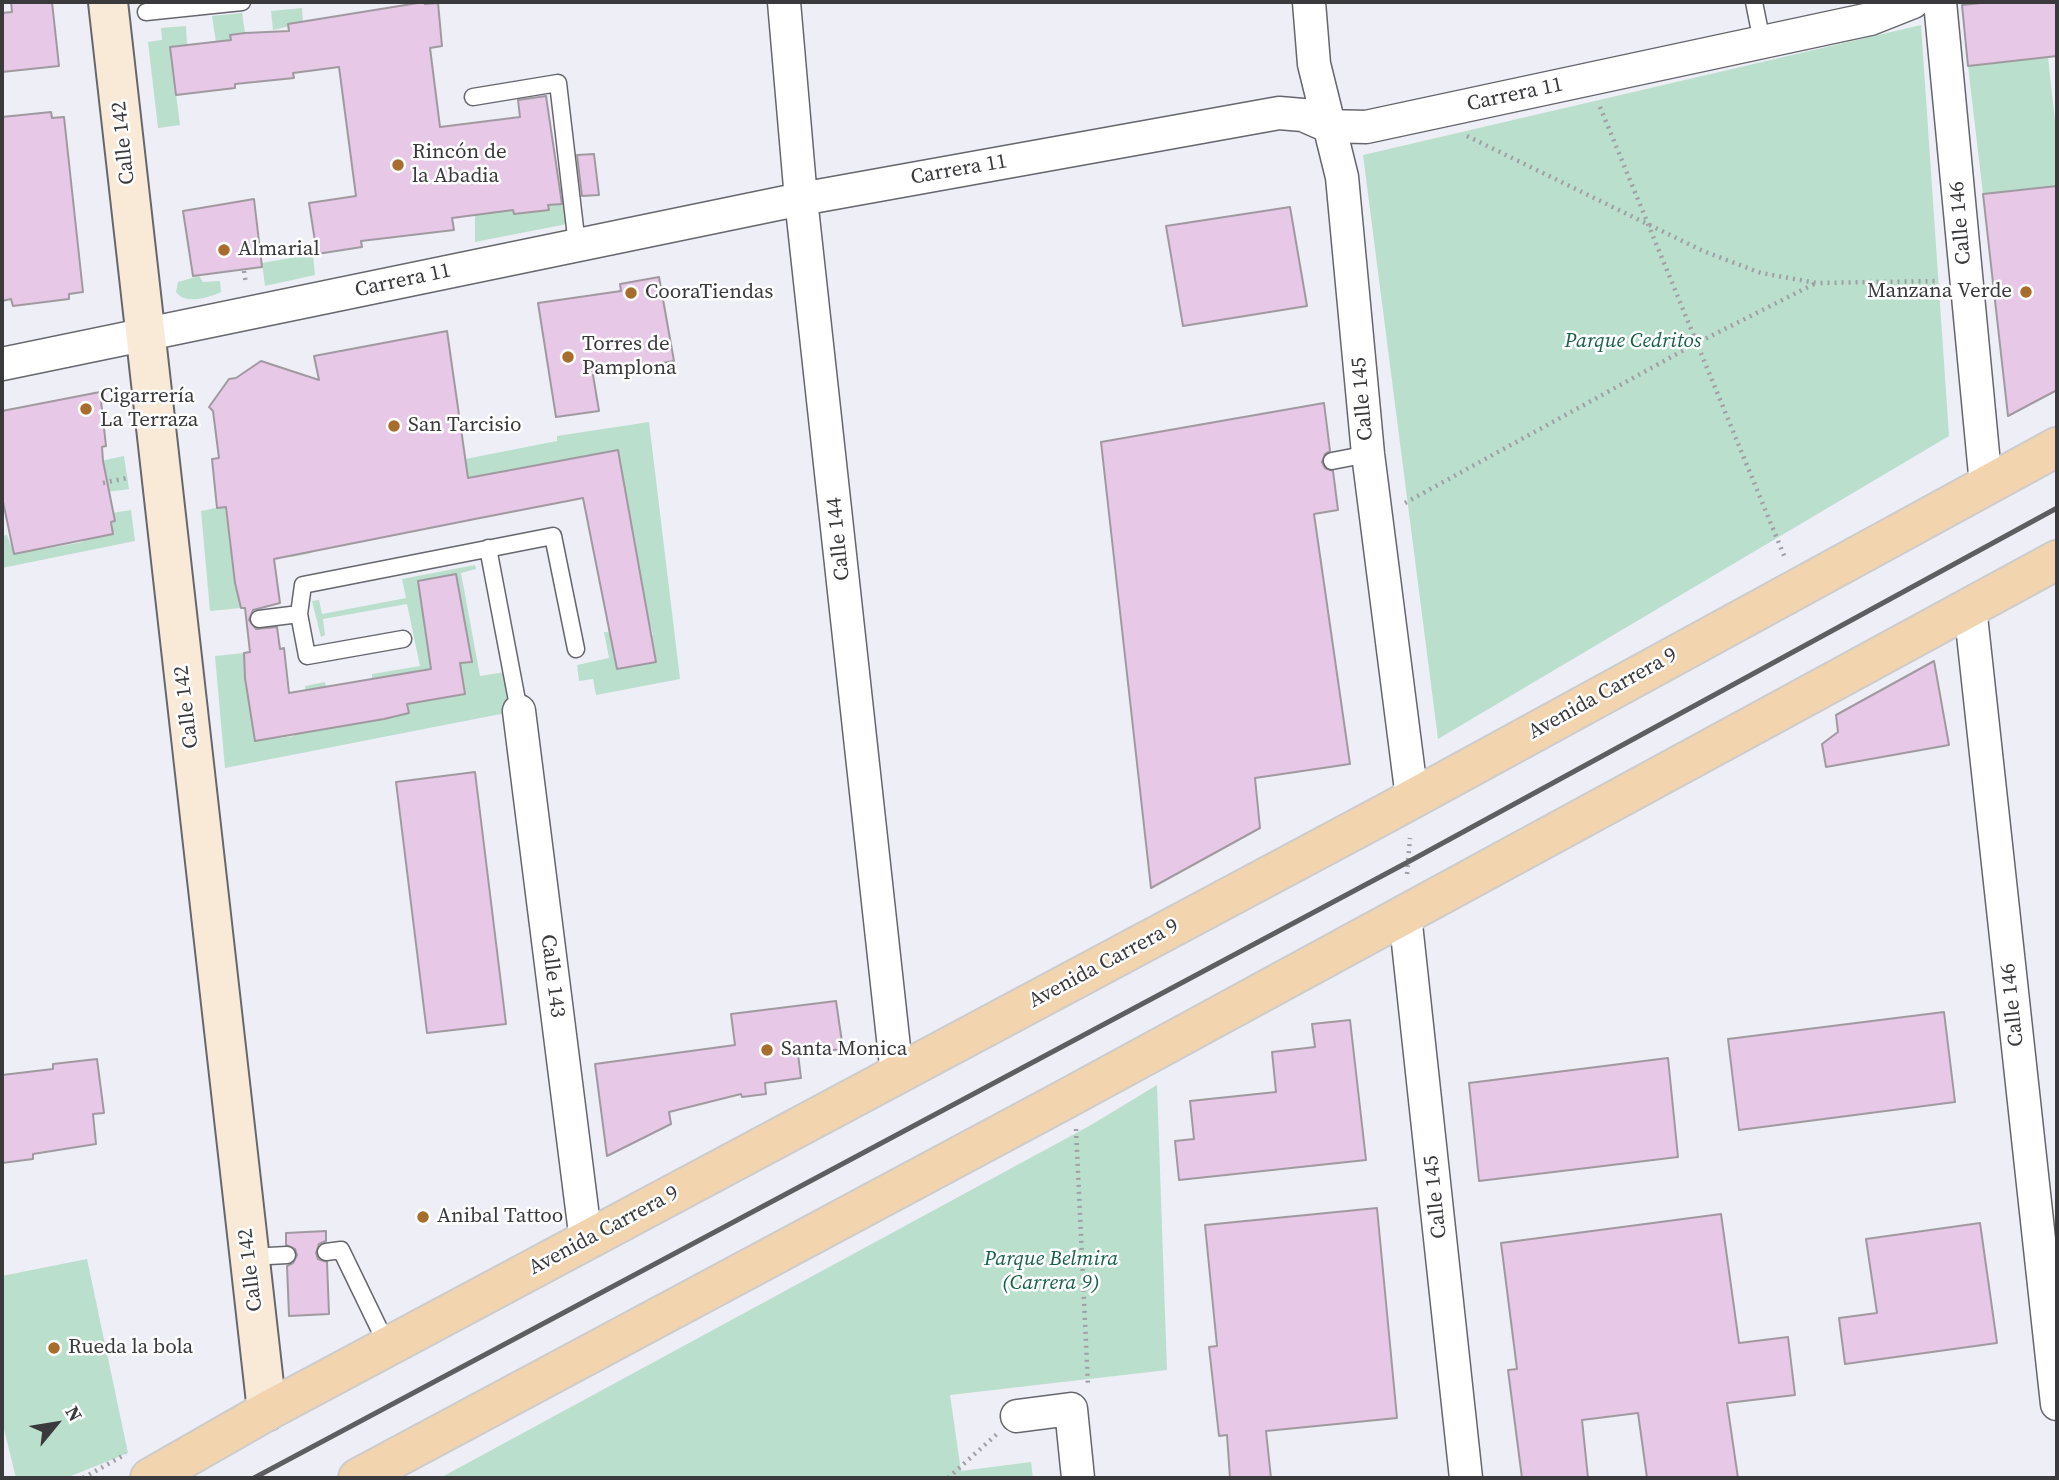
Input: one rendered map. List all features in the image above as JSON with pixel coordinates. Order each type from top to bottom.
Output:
[{"type":"main road","name":"Calle 142","points":[[108,2],[145,335],[268,1256],[267,1412]]},
{"type":"main road","name":"Avenida Carrera 9","points":[[150,1478],[267,1412],[1412,798],[2057,447]]},
{"type":"main road","points":[[358,1478],[1405,915],[2057,559]]},
{"type":"street","name":"Calle 144","points":[[784,2],[801,199],[897,1075]]},
{"type":"street","name":"Calle 145","points":[[1309,2],[1314,64],[1342,177],[1368,454],[1412,798]]},
{"type":"street","name":"Carrera 11","points":[[2,364],[801,199],[1279,113],[1303,115],[1328,126],[1366,127],[1870,19],[1913,2]]},
{"type":"street","name":"Calle 146","points":[[1940,2],[1986,485]]},
{"type":"street","name":"Calle 146","points":[[1970,607],[2057,1404]]},
{"type":"street","name":"Calle 143","points":[[519,711],[586,1241]]},
{"type":"street","name":"Calle 145","points":[[1405,915],[1466,1478]]},
{"type":"street","points":[[1017,1416],[1071,1409],[1078,1478]]},
{"type":"lane","points":[[146,12],[242,2]]},
{"type":"lane","points":[[1754,2],[1762,42]]},
{"type":"lane","points":[[473,97],[567,82],[577,245]]},
{"type":"lane","points":[[1332,461],[1368,454]]},
{"type":"lane","points":[[403,639],[307,656],[299,614],[303,585],[553,536],[576,649]]},
{"type":"lane","points":[[488,548],[519,711]]},
{"type":"lane","points":[[260,619],[299,614]]},
{"type":"lane","points":[[326,1252],[341,1250],[388,1347]]},
{"type":"path","points":[[1589,80],[1644,221],[1785,561]]},
{"type":"path","points":[[1422,115],[1703,251],[1761,273],[1817,282],[1966,280]]},
{"type":"path","points":[[1376,519],[1695,344],[1817,282]]},
{"type":"path","points":[[103,483],[127,478]]},
{"type":"path","points":[[1405,915],[1412,798]]},
{"type":"path","points":[[1071,1409],[1089,1384],[1075,1093]]},
{"type":"path","points":[[948,1478],[1017,1416]]},
{"type":"green space","points":[[302,8],[303,23],[273,30],[271,11]]},
{"type":"green space","points":[[242,13],[245,33],[230,35],[231,40],[216,42],[212,16]]},
{"type":"green space","name":"Parque Cedritos","points":[[1921,25],[1949,436],[1438,739],[1363,155]]},
{"type":"green space","points":[[186,26],[187,45],[170,47],[180,125],[158,128],[148,42],[162,40],[161,28]]},
{"type":"green space","points":[[2048,57],[2057,140],[2057,186],[1983,194],[1968,66]]},
{"type":"green space","points":[[565,203],[567,224],[475,242],[475,215],[513,210],[514,214],[549,210],[548,205]]},
{"type":"green space","points":[[313,254],[315,275],[265,286],[262,263]]},
{"type":"green space","points":[[199,276],[203,282],[220,281],[221,292],[191,299],[176,292],[178,282]]},
{"type":"green space","points":[[649,422],[680,679],[596,695],[593,679],[579,681],[577,665],[609,658],[604,632],[653,635],[643,599],[618,450],[496,472],[308,554],[291,557],[290,553],[274,554],[237,582],[241,608],[210,611],[201,511],[557,441],[557,436]]},
{"type":"green space","points":[[124,456],[129,489],[34,492],[2,496],[2,482]]},
{"type":"green space","points":[[131,510],[135,541],[2,568],[2,536],[7,535],[14,554],[43,545],[44,549],[83,542],[83,537],[113,534],[112,513]]},
{"type":"green space","points":[[475,565],[476,569],[461,573],[480,676],[505,672],[511,712],[225,768],[215,656],[244,653],[255,741],[294,736],[289,698],[306,696],[305,686],[325,682],[326,686],[315,689],[347,725],[408,713],[407,704],[465,694],[462,677],[455,664],[472,661],[456,574],[418,581],[433,668],[404,686],[402,674],[372,679],[372,674],[420,666],[407,604],[323,619],[325,635],[321,637],[312,601],[319,600],[322,614],[406,598],[402,579]]},
{"type":"green space","name":"Parque Belmira (Carrera 9)","points":[[1157,1085],[1167,1370],[950,1395],[961,1471],[1031,1462],[1033,1478],[440,1478],[1091,1125]]},
{"type":"green space","name":"Rueda la bola","points":[[87,1259],[128,1453],[66,1478],[16,1478],[2,1421],[2,1276]]},
{"type":"building","points":[[11,2],[52,2],[59,66],[2,72],[2,13],[12,12]]},
{"type":"building","points":[[424,2],[438,3],[442,46],[430,48],[440,127],[520,117],[518,100],[546,96],[562,204],[548,205],[549,210],[514,214],[513,210],[452,218],[454,230],[361,241],[362,247],[317,254],[309,203],[356,196],[339,67],[293,73],[294,78],[235,84],[235,88],[176,95],[170,47],[231,40],[230,35],[289,31],[288,24]]},
{"type":"building","points":[[1990,2],[2057,2],[2057,56],[1968,66],[1962,5]]},
{"type":"building","points":[[51,112],[52,118],[64,117],[83,292],[69,294],[69,299],[13,306],[11,299],[2,301],[2,117]]},
{"type":"building","points":[[594,154],[599,195],[582,196],[577,155]]},
{"type":"building","name":"Manzana Verde","points":[[2057,186],[2057,390],[2008,416],[1983,194]]},
{"type":"building","name":"Almarial","points":[[254,199],[262,267],[193,276],[183,211]]},
{"type":"building","points":[[1290,207],[1307,306],[1183,326],[1166,226]]},
{"type":"building","points":[[659,277],[674,361],[593,375],[599,411],[556,417],[538,303],[621,291],[620,284]]},
{"type":"building","points":[[447,331],[468,478],[618,450],[656,662],[617,669],[583,498],[480,518],[274,559],[280,603],[253,610],[249,620],[256,629],[277,627],[280,649],[284,648],[289,693],[431,669],[418,581],[456,574],[472,662],[460,663],[465,694],[407,704],[409,713],[384,719],[255,741],[245,678],[244,653],[250,652],[245,608],[241,608],[235,583],[226,507],[217,508],[212,459],[219,458],[213,411],[209,407],[229,379],[236,378],[261,361],[319,380],[314,356]]},
{"type":"building","points":[[100,392],[106,446],[102,447],[103,461],[115,521],[111,522],[113,534],[14,554],[2,497],[2,411]]},
{"type":"building","points":[[1324,403],[1330,451],[1325,454],[1322,462],[1325,468],[1333,471],[1338,510],[1314,514],[1350,764],[1255,778],[1260,828],[1151,888],[1101,442]]},
{"type":"building","points":[[1934,661],[1949,745],[1826,767],[1822,744],[1838,732],[1836,715]]},
{"type":"building","points":[[475,772],[506,1024],[427,1033],[396,782]]},
{"type":"building","points":[[836,1001],[843,1049],[798,1054],[801,1078],[765,1083],[766,1094],[742,1097],[741,1094],[669,1112],[671,1124],[607,1156],[595,1064],[735,1045],[731,1014]]},
{"type":"building","points":[[1944,1012],[1955,1102],[1739,1130],[1728,1039]]},
{"type":"building","points":[[1350,1020],[1366,1160],[1179,1180],[1175,1141],[1194,1139],[1190,1101],[1276,1092],[1272,1052],[1315,1047],[1312,1024]]},
{"type":"building","points":[[1668,1058],[1678,1157],[1479,1181],[1469,1083]]},
{"type":"building","points":[[97,1059],[104,1113],[93,1114],[96,1144],[33,1154],[33,1159],[2,1163],[2,1075],[53,1069],[53,1064]]},
{"type":"building","points":[[1377,1208],[1397,1418],[1266,1431],[1271,1478],[1230,1478],[1227,1435],[1219,1436],[1209,1347],[1217,1346],[1205,1225]]},
{"type":"building","points":[[1721,1214],[1739,1343],[1788,1337],[1795,1395],[1727,1403],[1738,1478],[1647,1478],[1638,1413],[1582,1420],[1588,1478],[1522,1478],[1508,1370],[1517,1369],[1501,1243]]},
{"type":"building","points":[[1980,1223],[1997,1343],[1845,1364],[1839,1318],[1877,1313],[1866,1239]]},
{"type":"building","points":[[326,1231],[326,1241],[319,1244],[316,1253],[318,1259],[327,1262],[329,1314],[289,1316],[287,1266],[293,1263],[297,1255],[295,1249],[286,1245],[286,1233]]},
{"type":"railway","points":[[254,1478],[1408,862],[2057,508]]},
{"type":"place","name":"Rincón de la Abadia","points":[[398,165]]},
{"type":"place","name":"Almarial","points":[[224,250]]},
{"type":"place","name":"Manzana Verde","points":[[2026,292]]},
{"type":"place","name":"CooraTiendas","points":[[631,293]]},
{"type":"place","name":"Torres de Pamplona","points":[[568,357]]},
{"type":"place","name":"Cigarrería La Terraza","points":[[86,409]]},
{"type":"place","name":"San Tarcisio","points":[[394,426]]},
{"type":"place","name":"Santa Monica","points":[[767,1050]]},
{"type":"place","name":"Anibal Tattoo","points":[[423,1217]]},
{"type":"place","name":"Rueda la bola","points":[[54,1348]]}]
